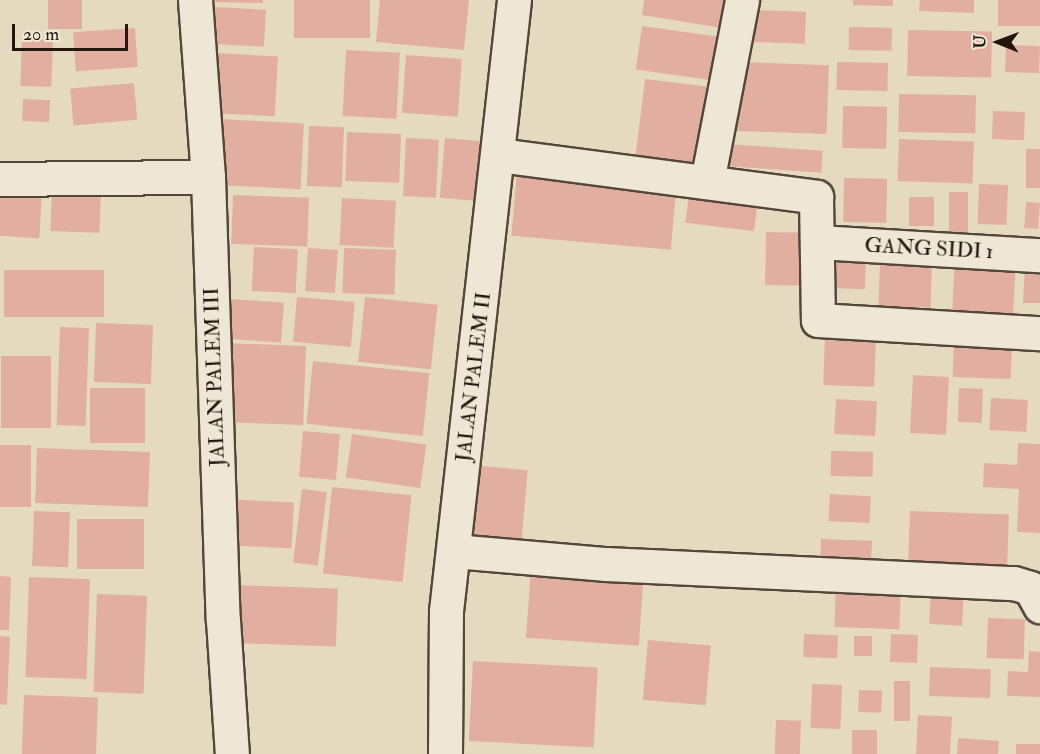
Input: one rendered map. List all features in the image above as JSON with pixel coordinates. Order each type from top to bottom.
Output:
[{"type":"street","name":"JALAN PALEM III","points":[[195,0],[208,177],[223,620],[232,754]]},
{"type":"street","name":"JALAN PALEM II","points":[[445,754],[446,611],[499,155],[514,0]]},
{"type":"street","points":[[707,182],[742,0]]},
{"type":"street","points":[[499,155],[816,197],[818,320],[1040,333]]},
{"type":"street","points":[[0,179],[208,177]]},
{"type":"street","name":"GANG SIDI 1","points":[[818,242],[1040,255]]},
{"type":"street","points":[[454,551],[617,565],[1014,583],[1030,588],[1040,606]]},
{"type":"building","points":[[48,0],[82,0],[82,29],[48,29]]},
{"type":"building","points":[[207,0],[263,0],[263,3],[207,2]]},
{"type":"building","points":[[294,0],[370,0],[370,38],[294,38]]},
{"type":"building","points":[[380,0],[469,0],[464,50],[376,42]]},
{"type":"building","points":[[644,0],[727,0],[722,28],[642,15]]},
{"type":"building","points":[[853,0],[893,0],[893,6],[853,5]]},
{"type":"building","points":[[920,0],[974,0],[974,13],[919,11]]},
{"type":"building","points":[[998,0],[1040,0],[1040,26],[998,26]]},
{"type":"building","points":[[214,7],[266,10],[264,47],[212,44]]},
{"type":"building","points":[[753,10],[806,12],[805,44],[752,42]]},
{"type":"building","points":[[642,26],[717,37],[711,80],[636,70]]},
{"type":"building","points":[[849,27],[892,28],[892,51],[849,50]]},
{"type":"building","points":[[135,28],[138,67],[76,71],[73,32]]},
{"type":"building","points":[[908,30],[992,31],[991,77],[907,76]]},
{"type":"building","points":[[22,39],[53,40],[51,87],[20,86]]},
{"type":"building","points":[[1006,45],[1040,46],[1039,73],[1005,72]]},
{"type":"building","points":[[346,50],[400,53],[396,119],[343,116]]},
{"type":"building","points":[[213,53],[278,56],[275,116],[210,113]]},
{"type":"building","points":[[406,55],[462,59],[458,117],[402,113]]},
{"type":"building","points":[[739,62],[829,65],[827,134],[737,131]]},
{"type":"building","points":[[837,62],[888,63],[888,91],[837,90]]},
{"type":"building","points":[[645,79],[707,87],[696,170],[635,162]]},
{"type":"building","points":[[134,83],[137,120],[73,125],[70,89]]},
{"type":"building","points":[[899,94],[976,95],[975,133],[898,132]]},
{"type":"building","points":[[23,99],[50,100],[49,122],[22,121]]},
{"type":"building","points":[[843,106],[887,107],[886,149],[842,148]]},
{"type":"building","points":[[993,111],[1025,112],[1024,140],[992,139]]},
{"type":"building","points":[[220,119],[304,123],[300,189],[217,185]]},
{"type":"building","points":[[309,126],[344,127],[342,187],[307,186]]},
{"type":"building","points":[[347,132],[401,134],[399,183],[345,181]]},
{"type":"building","points":[[406,138],[439,140],[436,198],[403,196]]},
{"type":"building","points":[[445,138],[480,141],[475,201],[440,198]]},
{"type":"building","points":[[899,139],[974,142],[972,184],[898,181]]},
{"type":"building","points":[[727,144],[823,151],[821,173],[725,166]]},
{"type":"building","points":[[1026,149],[1040,149],[1040,188],[1026,188]]},
{"type":"building","points":[[517,172],[676,186],[671,250],[511,236]]},
{"type":"building","points":[[844,178],[887,179],[886,223],[843,222]]},
{"type":"building","points":[[979,184],[1008,185],[1007,225],[978,224]]},
{"type":"building","points":[[690,186],[758,194],[754,231],[685,223]]},
{"type":"building","points":[[0,187],[42,189],[39,238],[0,236]]},
{"type":"building","points":[[52,187],[101,189],[99,233],[50,231]]},
{"type":"building","points":[[949,192],[968,192],[968,237],[949,237]]},
{"type":"building","points":[[233,195],[309,198],[307,247],[231,244]]},
{"type":"building","points":[[909,197],[934,197],[934,226],[909,226]]},
{"type":"building","points":[[342,198],[396,201],[393,248],[340,245]]},
{"type":"building","points":[[1026,202],[1040,203],[1038,229],[1024,228]]},
{"type":"building","points":[[766,232],[809,233],[808,286],[765,285]]},
{"type":"building","points":[[254,247],[298,249],[296,293],[252,291]]},
{"type":"building","points":[[308,248],[338,250],[335,293],[305,291]]},
{"type":"building","points":[[344,248],[396,250],[394,295],[342,293]]},
{"type":"building","points":[[832,253],[866,254],[865,289],[831,288]]},
{"type":"building","points":[[955,257],[1016,260],[1013,320],[952,317]]},
{"type":"building","points":[[880,262],[932,264],[930,308],[878,306]]},
{"type":"building","points":[[1025,265],[1040,266],[1040,303],[1023,303]]},
{"type":"building","points":[[4,270],[104,270],[104,317],[4,317]]},
{"type":"building","points":[[297,297],[355,302],[351,347],[293,342]]},
{"type":"building","points":[[365,297],[438,305],[431,369],[358,362]]},
{"type":"building","points":[[232,299],[284,303],[281,343],[229,339]]},
{"type":"building","points":[[96,323],[153,325],[151,384],[94,382]]},
{"type":"building","points":[[60,327],[89,328],[86,426],[57,425]]},
{"type":"building","points":[[825,334],[876,336],[874,387],[823,385]]},
{"type":"building","points":[[954,339],[1012,341],[1011,379],[953,377]]},
{"type":"building","points":[[222,343],[306,346],[303,425],[219,422]]},
{"type":"building","points":[[1,356],[51,356],[51,428],[1,428]]},
{"type":"building","points":[[313,361],[429,373],[423,436],[306,424]]},
{"type":"building","points":[[913,375],[949,377],[946,435],[910,433]]},
{"type":"building","points":[[90,388],[145,388],[145,443],[90,443]]},
{"type":"building","points":[[959,388],[983,389],[982,423],[958,422]]},
{"type":"building","points":[[991,398],[1028,400],[1026,432],[989,430]]},
{"type":"building","points":[[836,399],[877,401],[875,436],[834,434]]},
{"type":"building","points":[[303,431],[340,434],[336,480],[299,477]]},
{"type":"building","points":[[352,434],[426,444],[420,488],[346,478]]},
{"type":"building","points":[[1018,443],[1040,444],[1040,533],[1017,532],[1019,489],[983,487],[984,463],[1017,465]]},
{"type":"building","points":[[0,445],[31,445],[31,507],[0,507]]},
{"type":"building","points":[[37,448],[150,452],[148,507],[35,503]]},
{"type":"building","points":[[831,451],[873,452],[873,477],[831,476]]},
{"type":"building","points":[[469,465],[528,470],[521,549],[462,544]]},
{"type":"building","points":[[332,487],[412,495],[402,582],[323,574]]},
{"type":"building","points":[[302,489],[327,492],[318,565],[293,562]]},
{"type":"building","points":[[830,494],[871,496],[870,523],[829,521]]},
{"type":"building","points":[[225,499],[294,503],[291,549],[223,545]]},
{"type":"building","points":[[34,511],[70,512],[68,567],[32,566]]},
{"type":"building","points":[[910,511],[1009,514],[1007,567],[908,564]]},
{"type":"building","points":[[77,519],[144,519],[144,569],[77,569]]},
{"type":"building","points":[[821,539],[872,541],[871,567],[820,565]]},
{"type":"building","points":[[531,567],[644,575],[639,646],[526,638]]},
{"type":"building","points":[[0,576],[11,577],[9,630],[0,630]]},
{"type":"building","points":[[29,577],[90,579],[86,679],[26,677]]},
{"type":"building","points":[[836,581],[901,583],[899,629],[834,627]]},
{"type":"building","points":[[236,585],[338,589],[336,647],[234,643]]},
{"type":"building","points":[[931,588],[964,590],[962,626],[929,624]]},
{"type":"building","points":[[97,594],[147,596],[144,694],[94,692]]},
{"type":"building","points":[[988,618],[1025,619],[1024,659],[987,658]]},
{"type":"building","points":[[804,634],[838,635],[837,658],[803,657]]},
{"type":"building","points":[[891,634],[918,635],[917,663],[890,662]]},
{"type":"building","points":[[0,636],[10,637],[7,705],[0,704]]},
{"type":"building","points":[[854,636],[872,636],[872,656],[854,656]]},
{"type":"building","points":[[648,640],[711,645],[706,705],[643,700]]},
{"type":"building","points":[[1029,651],[1040,652],[1040,697],[1007,696],[1008,671],[1028,672]]},
{"type":"building","points":[[473,661],[598,668],[594,747],[469,741]]},
{"type":"building","points":[[930,667],[991,669],[990,698],[929,696]]},
{"type":"building","points":[[894,681],[910,681],[910,721],[894,721]]},
{"type":"building","points":[[812,684],[842,685],[840,729],[810,728]]},
{"type":"building","points":[[859,690],[882,691],[881,713],[858,712]]},
{"type":"building","points":[[24,695],[98,698],[96,754],[22,754]]},
{"type":"building","points":[[918,715],[952,717],[950,754],[916,754]]},
{"type":"building","points":[[776,720],[801,721],[800,754],[775,754]]},
{"type":"building","points":[[852,730],[877,730],[877,754],[852,754]]},
{"type":"building","points":[[958,738],[999,741],[998,754],[957,754]]},
{"type":"building","points":[[1016,744],[1040,744],[1040,754],[1016,754]]}]
